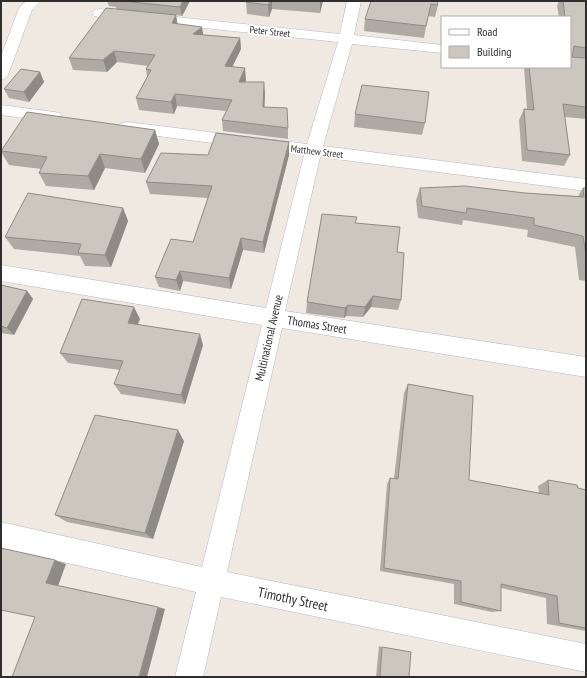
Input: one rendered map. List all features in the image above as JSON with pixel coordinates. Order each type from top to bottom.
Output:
[{"type":"street","points":[[1,75],[26,8],[34,1]]},
{"type":"street","name":"Multinational Avenue","points":[[189,677],[313,150],[346,38],[354,1]]},
{"type":"street","name":"Peter Street","points":[[99,13],[441,49]]},
{"type":"street","points":[[1,110],[71,120]]},
{"type":"street","name":"Matthew Street","points":[[111,124],[586,185]]},
{"type":"street","name":"Thomas Street","points":[[1,273],[273,318],[586,367]]},
{"type":"street","name":"Timothy Street","points":[[1,535],[211,582],[586,658]]},
{"type":"building","points":[[122,1],[183,1],[180,7]]},
{"type":"building","points":[[270,1],[268,5],[246,2]]},
{"type":"building","points":[[371,1],[437,1],[438,5],[431,4],[426,26],[365,19]]},
{"type":"building","points":[[563,1],[586,1],[586,48],[574,46],[572,57],[586,58],[586,107],[563,104],[570,155],[527,150],[524,109],[534,110],[529,68],[571,68],[571,16],[565,16]]},
{"type":"building","points":[[106,8],[176,15],[172,23],[202,27],[193,34],[240,38],[225,66],[245,68],[239,82],[264,82],[263,107],[287,108],[288,128],[222,120],[232,100],[175,94],[171,102],[136,98],[151,70],[146,69],[155,55],[114,51],[103,60],[69,58]]},
{"type":"building","points":[[21,69],[40,72],[24,92],[4,89]]},
{"type":"building","points":[[362,85],[429,92],[425,123],[355,114]]},
{"type":"building","points":[[27,112],[155,130],[141,159],[100,154],[88,176],[39,173],[47,157],[1,151]]},
{"type":"building","points":[[216,133],[289,142],[263,242],[241,238],[229,278],[180,271],[176,280],[155,277],[171,239],[193,242],[212,186],[146,182],[161,153],[208,155]]},
{"type":"building","points":[[465,186],[525,193],[584,197],[583,188],[586,188],[586,255],[583,236],[534,225],[534,218],[467,208],[466,213],[422,206],[420,188]]},
{"type":"building","points":[[28,193],[123,208],[105,255],[78,253],[81,244],[5,237]]},
{"type":"building","points":[[322,214],[357,217],[355,223],[400,227],[397,252],[404,253],[401,300],[373,296],[365,307],[348,305],[345,308],[307,302]]},
{"type":"building","points":[[1,285],[27,291],[7,328],[1,326]]},
{"type":"building","points":[[82,299],[134,307],[128,323],[200,334],[181,395],[114,384],[123,361],[60,353]]},
{"type":"building","points":[[408,384],[473,396],[469,480],[549,495],[548,480],[577,485],[578,488],[586,490],[586,628],[559,623],[557,596],[501,584],[501,611],[461,602],[461,581],[384,568],[390,478],[398,479]]},
{"type":"building","points":[[95,415],[178,430],[145,533],[55,515]]},
{"type":"building","points":[[1,548],[55,560],[46,583],[158,607],[139,677],[12,677],[35,617],[1,610]]},
{"type":"building","points":[[382,647],[411,652],[409,677],[380,677]]}]
